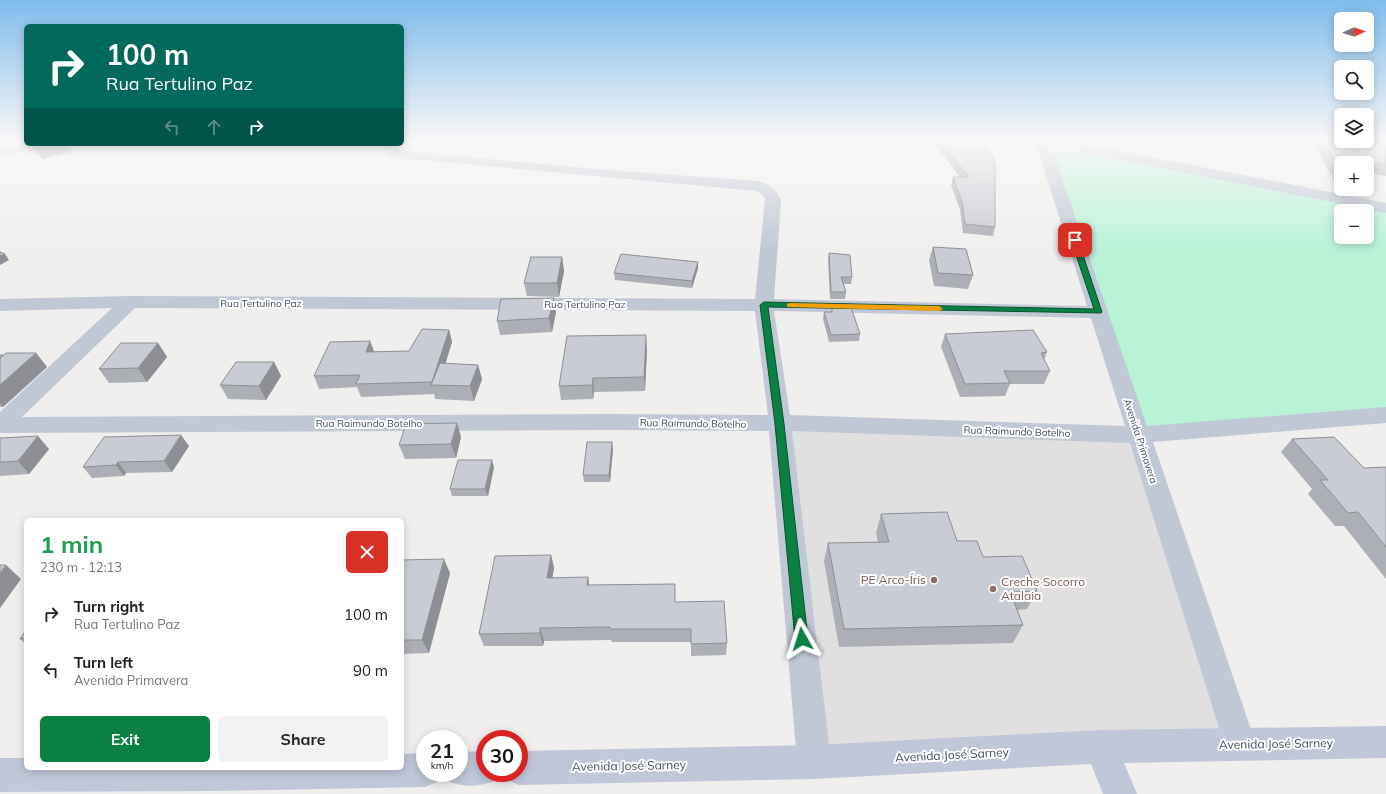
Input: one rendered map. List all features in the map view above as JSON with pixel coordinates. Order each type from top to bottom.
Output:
[{"type":"main road","name":"Avenida José Sarney","points":[[528,768],[814,762],[1101,747],[1386,742]]},
{"type":"main road","points":[[1101,747],[1120,794]]},
{"type":"main road","points":[[0,775],[201,774],[416,770]]},
{"type":"street","points":[[634,176],[757,186],[767,189],[773,200],[764,305],[780,424],[814,762]]},
{"type":"street","name":"Avenida Primavera","points":[[1054,176],[1240,744]]},
{"type":"street","points":[[1227,176],[1386,208]]},
{"type":"street","points":[[0,425],[130,302]]},
{"type":"street","name":"Rua Tertulino Paz","points":[[0,305],[130,302],[764,305],[1098,312]]},
{"type":"street","name":"Rua Raimundo Botelho","points":[[0,425],[594,422],[780,424],[1138,435],[1386,415]]},
{"type":"shaded area","name":"Creche Socorro Atalaia","points":[[780,423],[1139,435],[1240,744],[814,762]]},
{"type":"green space","points":[[1054,176],[1224,176],[1366,204],[1334,204],[1334,244],[1374,244],[1374,206],[1386,208],[1386,409],[1139,435]]},
{"type":"building","points":[[968,176],[995,176],[995,227],[965,224],[962,202],[953,177],[969,177]]},
{"type":"building","points":[[933,247],[966,249],[973,275],[938,273]]},
{"type":"building","points":[[829,253],[850,255],[852,277],[841,277],[846,292],[831,292]]},
{"type":"building","points":[[621,254],[698,262],[692,281],[614,273]]},
{"type":"building","points":[[531,257],[562,257],[557,283],[524,283]]},
{"type":"building","points":[[554,298],[549,318],[497,321],[501,299]]},
{"type":"building","points":[[832,307],[851,307],[860,334],[831,335],[824,312],[832,312]]},
{"type":"building","points":[[422,329],[449,330],[432,382],[356,384],[360,375],[314,376],[330,342],[370,341],[366,352],[409,351]]},
{"type":"building","points":[[1033,330],[1047,352],[1041,353],[1050,371],[1004,371],[1010,383],[965,384],[945,334]]},
{"type":"building","points":[[646,335],[644,377],[593,378],[592,385],[559,386],[567,336]]},
{"type":"building","points":[[121,343],[158,343],[138,368],[99,369]]},
{"type":"building","points":[[6,353],[36,353],[0,385],[0,358]]},
{"type":"building","points":[[236,362],[274,362],[259,386],[220,385]]},
{"type":"building","points":[[440,363],[478,365],[470,386],[431,385]]},
{"type":"building","points":[[457,423],[451,444],[399,445],[406,424]]},
{"type":"building","points":[[181,435],[164,461],[118,462],[116,465],[83,467],[104,437]]},
{"type":"building","points":[[38,436],[18,461],[0,462],[0,438]]},
{"type":"building","points":[[1334,437],[1364,468],[1386,467],[1386,547],[1358,512],[1348,513],[1320,480],[1328,480],[1292,439]]},
{"type":"building","points":[[587,442],[612,442],[609,475],[583,475]]},
{"type":"building","points":[[458,460],[492,460],[485,489],[450,489]]},
{"type":"building","points":[[947,512],[957,541],[977,541],[983,557],[1022,556],[1037,591],[1010,592],[1023,625],[844,629],[828,543],[889,542],[881,514]]},
{"type":"building","points":[[551,555],[547,578],[588,577],[587,585],[675,584],[675,602],[724,601],[727,643],[691,644],[691,629],[610,629],[610,627],[540,628],[540,633],[479,634],[495,556]]},
{"type":"building","points":[[444,559],[422,640],[404,640],[404,560]]},
{"type":"building","points":[[0,565],[6,565],[0,573]]},
{"type":"building","points":[[24,633],[24,638],[20,639]]},
{"type":"slow traffic","points":[[790,305],[939,309]]},
{"type":"place","name":"PE Arco-Íris","points":[[934,580]]},
{"type":"place","name":"Creche Socorro Atalaia","points":[[993,589]]},
{"type":"route","points":[[802,639],[780,424],[764,305],[1098,312],[1075,240]]}]
